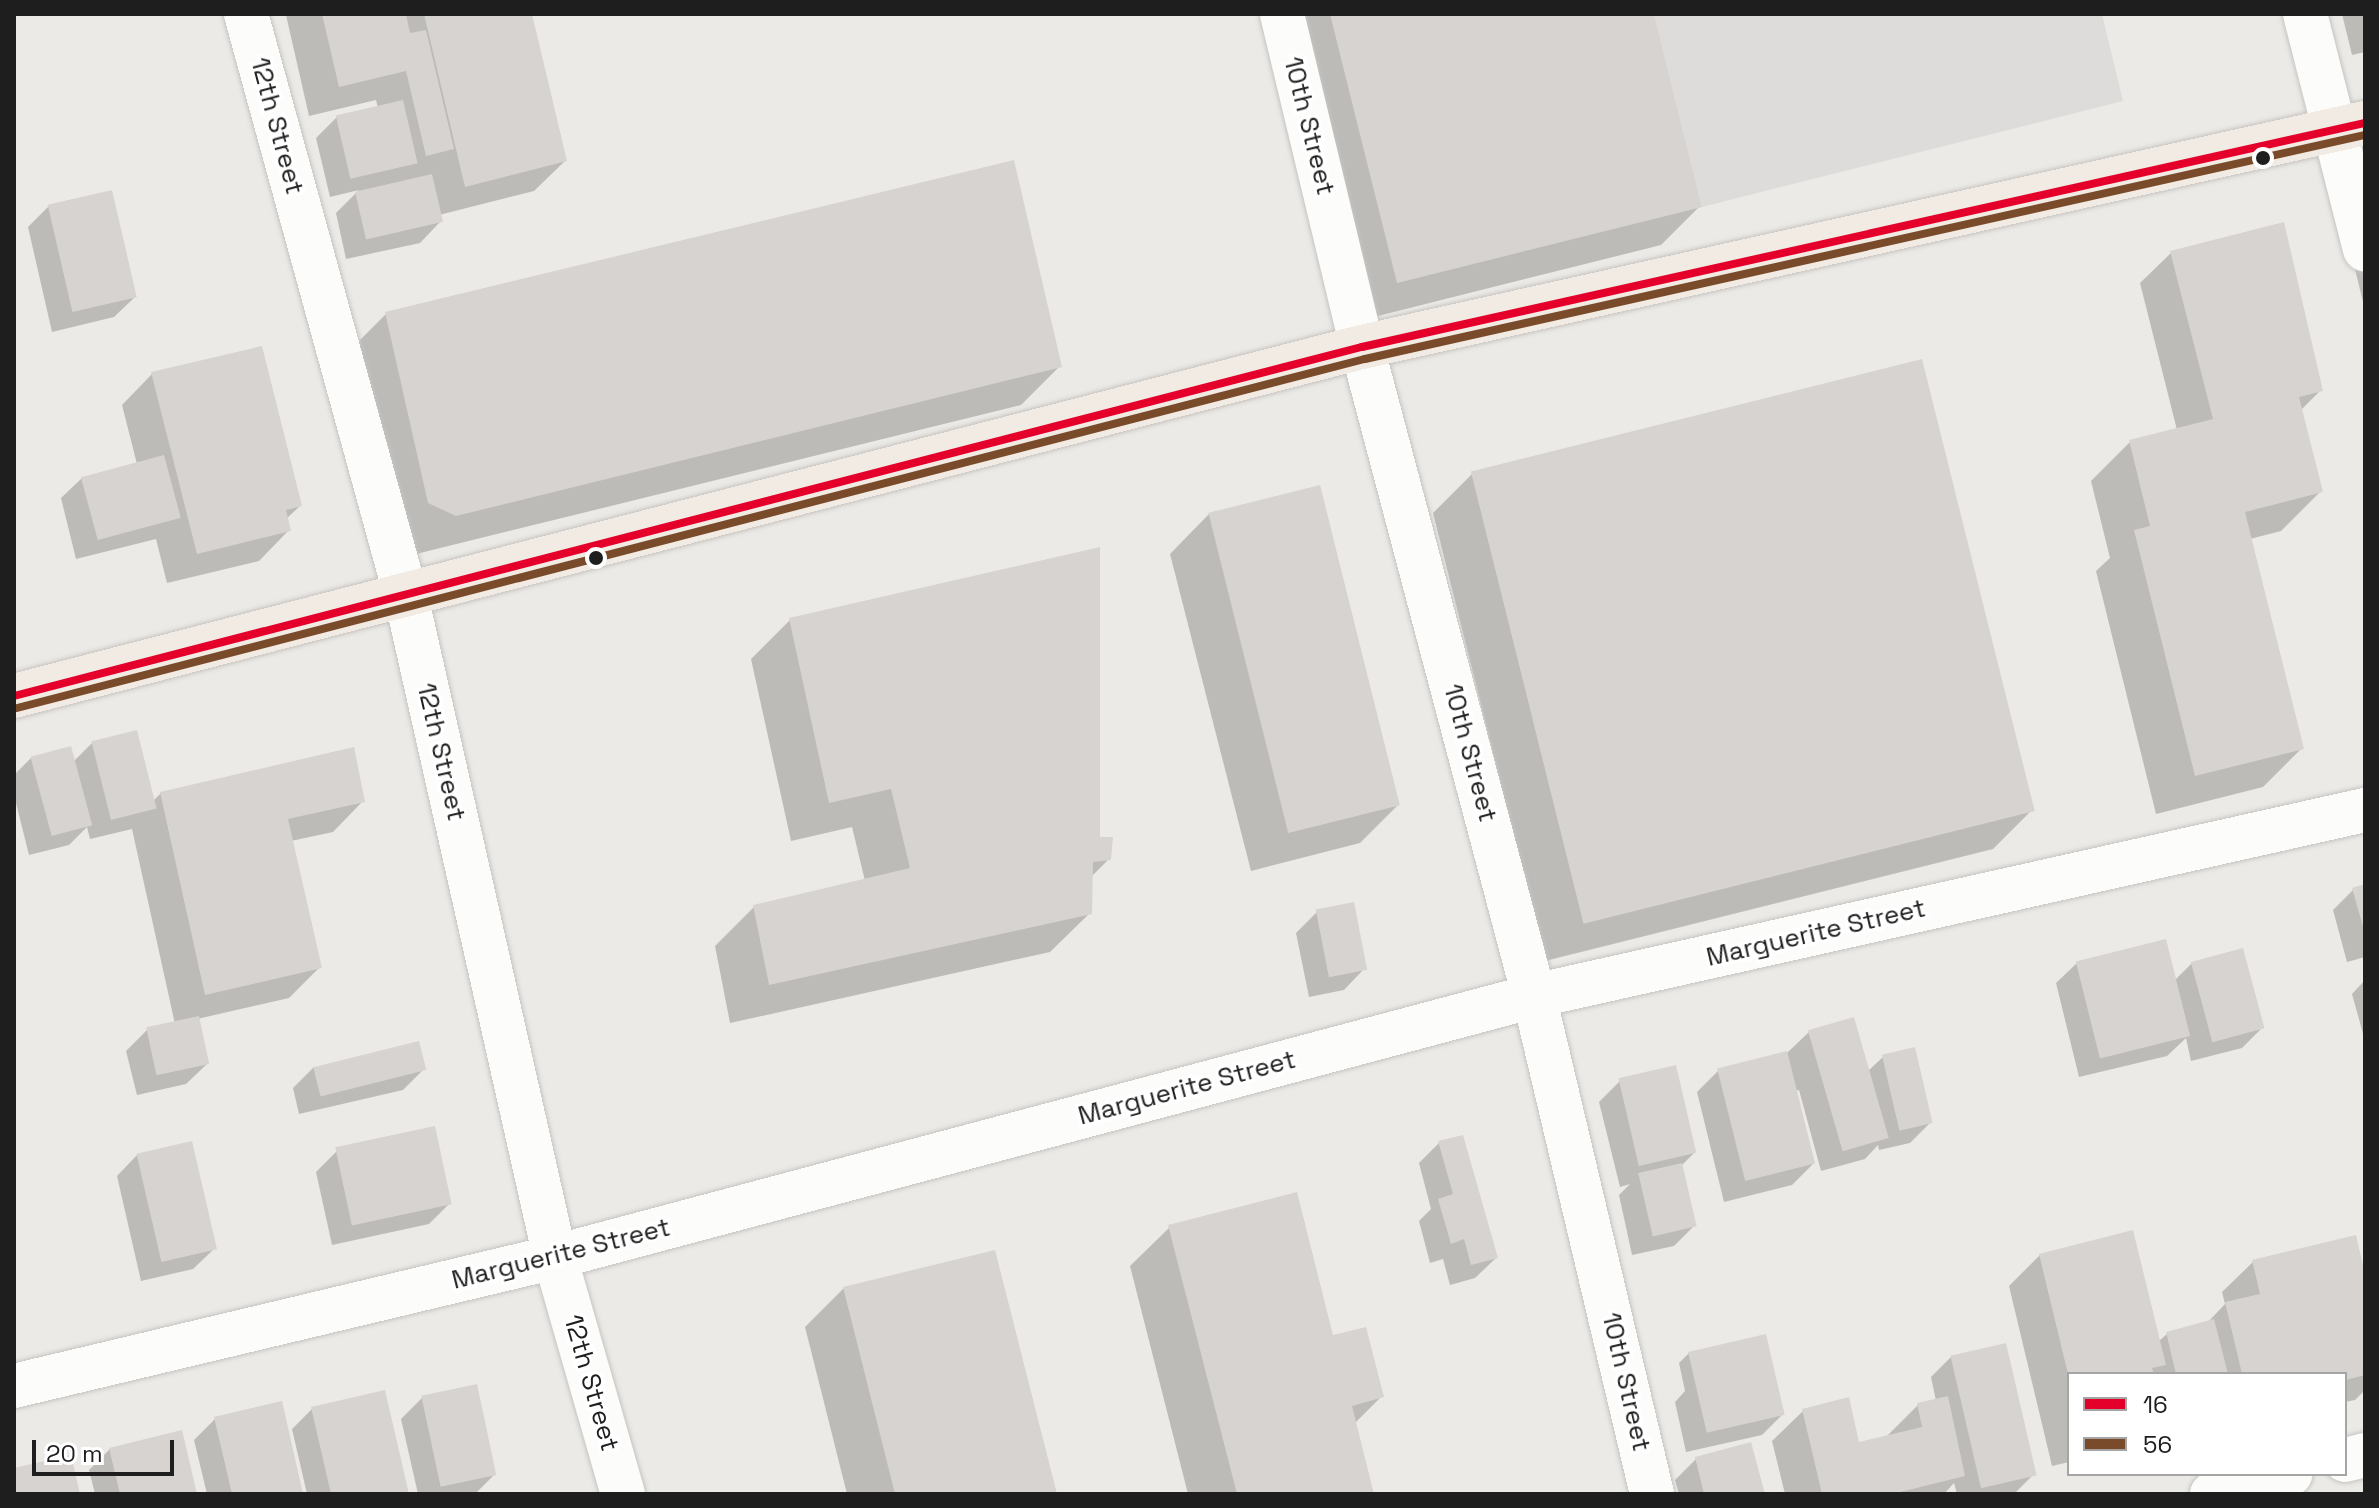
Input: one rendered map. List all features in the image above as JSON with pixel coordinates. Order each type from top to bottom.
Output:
[{"type":"main road","points":[[14,696],[1362,347],[2350,127]]},
{"type":"street","name":"12th Street","points":[[246,14],[406,596],[555,1257],[623,1494]]},
{"type":"street","name":"10th Street","points":[[1282,14],[1362,347],[1534,996],[1652,1494]]},
{"type":"street","points":[[2305,14],[2350,127],[2365,249]]},
{"type":"street","name":"Marguerite Street","points":[[14,1386],[555,1257],[1534,996],[2365,810]]},
{"type":"street","points":[[2212,1494],[2282,1476]]},
{"type":"shaded area","points":[[1654,14],[2102,14],[2123,101],[1702,207]]},
{"type":"building","points":[[322,14],[406,14],[410,33],[426,30],[454,149],[426,156],[406,71],[339,87]]},
{"type":"building","points":[[424,14],[532,14],[567,161],[465,187]]},
{"type":"building","points":[[1330,14],[1654,14],[1702,207],[1397,283]]},
{"type":"building","points":[[403,100],[418,163],[350,179],[336,116]]},
{"type":"building","points":[[1014,160],[1062,367],[456,516],[428,503],[385,312]]},
{"type":"building","points":[[432,174],[443,222],[366,240],[355,192]]},
{"type":"building","points":[[112,190],[137,297],[72,312],[48,205]]},
{"type":"building","points":[[2284,222],[2323,391],[2299,397],[2323,492],[2245,512],[2304,749],[2195,776],[2134,530],[2150,526],[2129,440],[2213,419],[2170,251]]},
{"type":"building","points":[[262,346],[302,506],[286,510],[291,531],[197,554],[151,372]]},
{"type":"building","points":[[1922,359],[2035,811],[1584,924],[1471,471]]},
{"type":"building","points":[[164,455],[181,518],[98,540],[81,477]]},
{"type":"building","points":[[1320,485],[1400,805],[1288,833],[1208,513]]},
{"type":"building","points":[[1100,547],[1100,837],[1113,837],[1111,860],[1093,862],[1092,914],[769,985],[753,905],[910,868],[891,789],[829,803],[789,618]]},
{"type":"building","points":[[137,730],[157,809],[111,820],[91,741]]},
{"type":"building","points":[[71,746],[92,825],[52,836],[30,757]]},
{"type":"building","points":[[354,747],[365,802],[288,819],[322,968],[205,995],[160,792]]},
{"type":"building","points":[[2365,884],[2365,930],[2364,930],[2352,888]]},
{"type":"building","points":[[1354,902],[1367,970],[1329,977],[1316,909]]},
{"type":"building","points":[[2166,939],[2190,1036],[2100,1059],[2076,961]]},
{"type":"building","points":[[2243,948],[2264,1028],[2212,1042],[2191,962]]},
{"type":"building","points":[[199,1016],[209,1064],[156,1075],[146,1027]]},
{"type":"building","points":[[1854,1017],[1889,1138],[1843,1151],[1808,1030]]},
{"type":"building","points":[[419,1041],[426,1070],[320,1096],[313,1067]]},
{"type":"building","points":[[1915,1047],[1933,1123],[1899,1131],[1882,1055]]},
{"type":"building","points":[[1787,1051],[1815,1164],[1745,1181],[1717,1068]]},
{"type":"building","points":[[1676,1065],[1696,1153],[1639,1166],[1619,1078]]},
{"type":"building","points":[[435,1126],[452,1204],[352,1225],[335,1147]]},
{"type":"building","points":[[1463,1135],[1498,1258],[1471,1265],[1464,1239],[1451,1244],[1438,1199],[1453,1194],[1438,1141]]},
{"type":"building","points":[[192,1141],[217,1249],[161,1262],[136,1154]]},
{"type":"building","points":[[1682,1163],[1697,1226],[1653,1236],[1638,1173]]},
{"type":"building","points":[[1297,1192],[1333,1335],[1366,1327],[1384,1397],[1352,1406],[1374,1494],[1237,1494],[1168,1225]]},
{"type":"building","points":[[2133,1230],[2166,1365],[2152,1368],[2153,1372],[2068,1372],[2039,1254]]},
{"type":"building","points":[[2356,1235],[2365,1274],[2365,1375],[2347,1380],[2347,1372],[2242,1372],[2225,1302],[2260,1294],[2252,1260]]},
{"type":"building","points":[[995,1250],[1057,1494],[895,1494],[843,1287]]},
{"type":"building","points":[[2214,1319],[2227,1372],[2176,1372],[2166,1332]]},
{"type":"building","points":[[1766,1334],[1785,1415],[1707,1433],[1688,1352]]},
{"type":"building","points":[[2006,1343],[2037,1476],[1981,1488],[1950,1356]]},
{"type":"building","points":[[477,1384],[496,1475],[441,1487],[421,1396]]},
{"type":"building","points":[[385,1390],[409,1494],[331,1494],[311,1407]]},
{"type":"building","points":[[1948,1396],[1965,1476],[1892,1494],[1822,1494],[1802,1409],[1849,1397],[1859,1442],[1922,1427],[1917,1403]]},
{"type":"building","points":[[282,1401],[303,1494],[232,1494],[214,1417]]},
{"type":"building","points":[[182,1430],[197,1494],[120,1494],[109,1448]]},
{"type":"building","points":[[1751,1442],[1765,1494],[1704,1494],[1695,1457]]},
{"type":"building","points":[[71,1455],[80,1494],[14,1494],[14,1468]]},
{"type":"transit line","name":"16","points":[[14,696],[1362,347],[2365,123]]},
{"type":"transit line","name":"56","points":[[17,708],[1365,359],[2365,135]]}]
